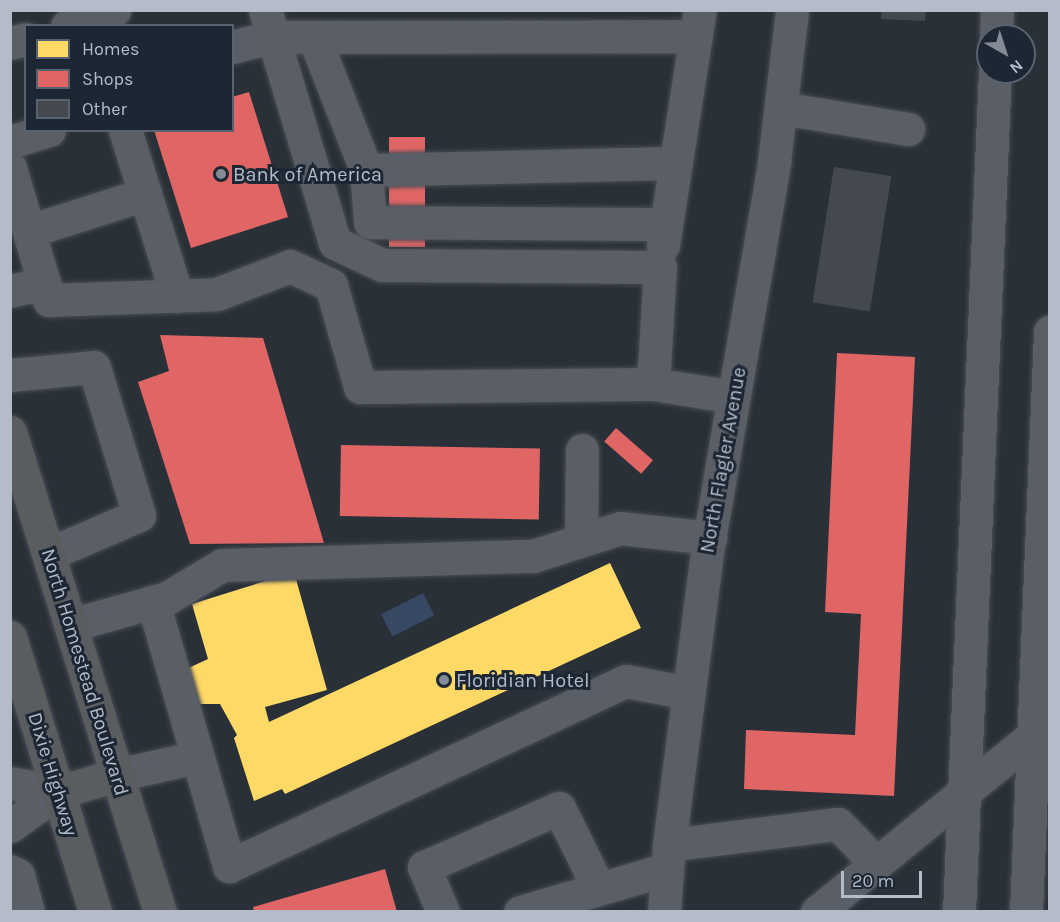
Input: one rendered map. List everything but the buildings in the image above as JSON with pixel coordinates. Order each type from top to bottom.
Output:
[{"type":"highway","name":"North Homestead Boulevard","points":[[10,432],[160,912]]},
{"type":"highway","name":"Dixie Highway","points":[[10,637],[95,912]]},
{"type":"highway","points":[[58,792],[117,775]]},
{"type":"street","points":[[73,24],[114,10]]},
{"type":"street","name":"North Flagler Avenue","points":[[664,912],[668,857],[710,538],[781,108],[792,10]]},
{"type":"street","points":[[234,46],[268,24],[314,38],[698,23],[660,267],[653,384]]},
{"type":"street","points":[[268,24],[335,243],[382,264],[660,267]]},
{"type":"street","points":[[314,38],[366,170],[370,222],[666,224]]},
{"type":"street","points":[[958,912],[993,84]]},
{"type":"street","points":[[781,108],[908,129]]},
{"type":"street","points":[[10,142],[42,132]]},
{"type":"street","points":[[126,132],[177,296]]},
{"type":"street","points":[[366,170],[676,163]]},
{"type":"street","points":[[10,168],[22,227],[46,292]]},
{"type":"street","points":[[22,227],[145,194]]},
{"type":"street","points":[[10,291],[177,296],[217,294],[290,266],[331,285],[360,387],[653,384],[734,397]]},
{"type":"street","points":[[1026,912],[1041,730],[1050,331]]},
{"type":"street","points":[[10,375],[94,367],[139,516],[49,554]]},
{"type":"street","points":[[581,540],[582,450]]},
{"type":"street","points":[[71,625],[167,597],[222,565],[533,556],[620,528],[710,538]]},
{"type":"street","points":[[153,602],[229,866],[626,681],[689,693]]},
{"type":"street","points":[[817,912],[1041,730]]},
{"type":"street","points":[[117,775],[197,757]]},
{"type":"street","points":[[10,783],[58,792]]},
{"type":"street","points":[[10,826],[58,792]]},
{"type":"street","points":[[443,912],[424,867],[559,808],[599,889]]},
{"type":"street","points":[[520,912],[599,889],[668,857],[838,824],[876,862]]},
{"type":"street","points":[[10,871],[18,875],[28,912]]},
{"type":"water","points":[[423,593],[434,615],[392,637],[381,614]]},
{"type":"place","name":"Bank of America","points":[[221,174]]},
{"type":"place","name":"Floridian Hotel","points":[[444,680]]}]
